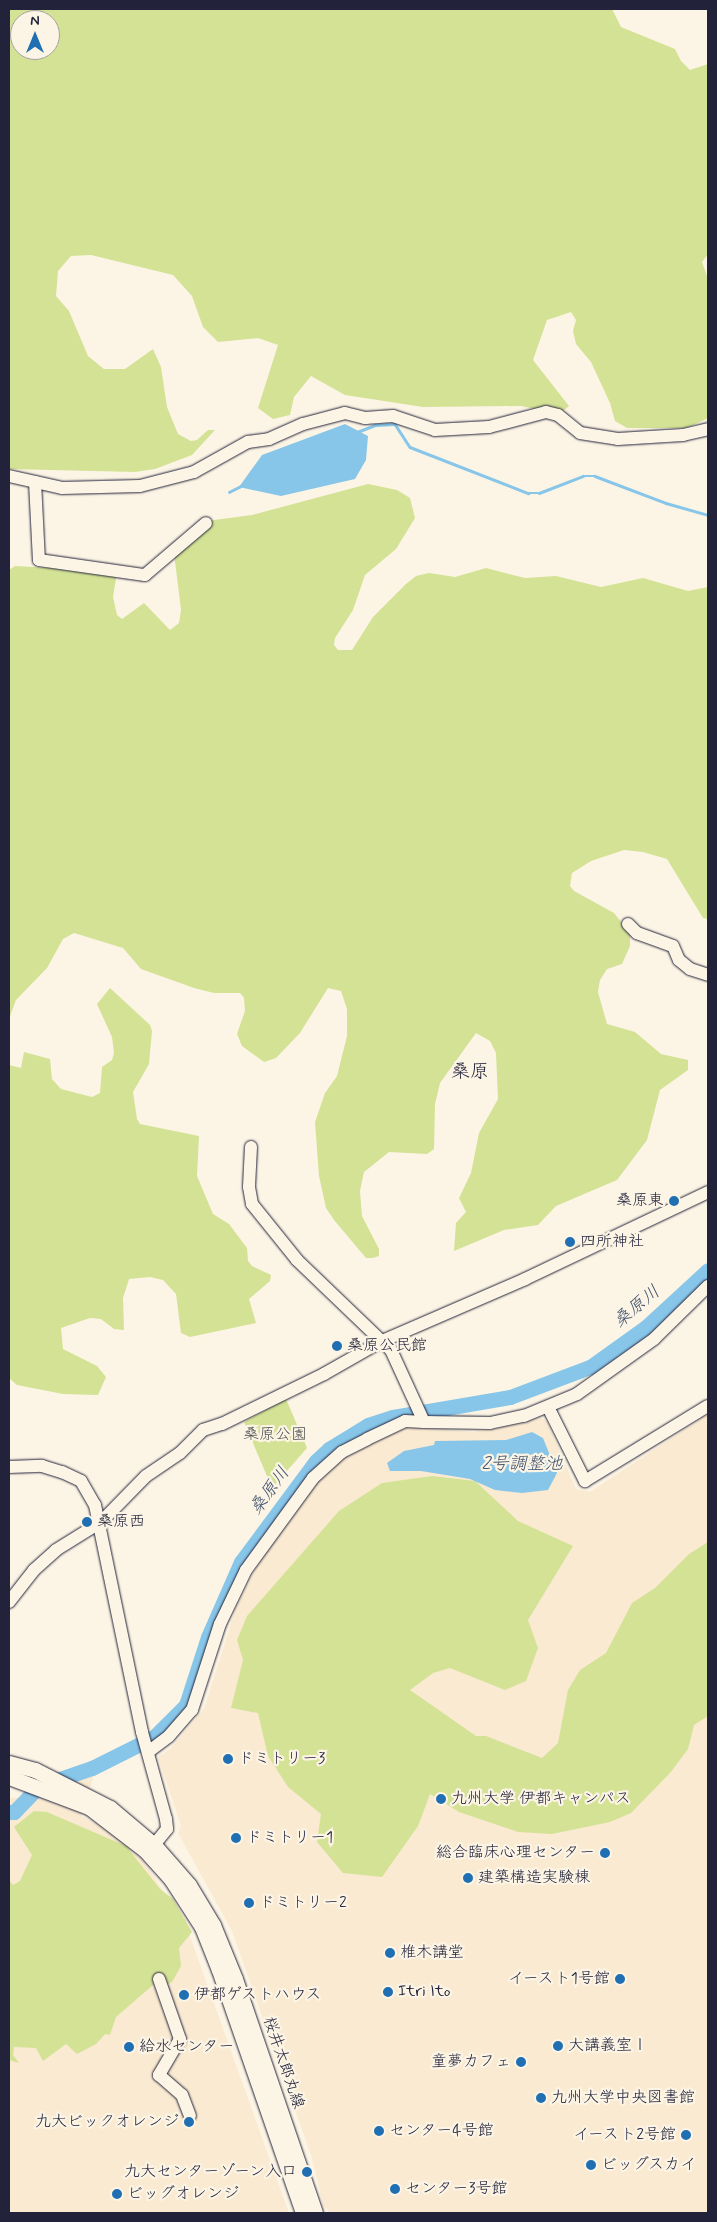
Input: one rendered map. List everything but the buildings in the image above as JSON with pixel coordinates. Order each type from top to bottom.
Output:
[{"type":"main road","name":"桜井太郎丸線","points":[[9,1763],[61,1795],[111,1821],[145,1850],[171,1879],[202,1927],[303,2213]]},
{"type":"main road","name":"桜井太郎丸線","points":[[9,1777],[31,1776],[78,1789],[110,1808],[154,1844],[180,1873],[213,1925],[236,1979],[315,2213]]},
{"type":"street","points":[[9,476],[62,488],[140,486],[194,472],[248,442],[268,439],[303,424],[346,413],[365,418],[393,416],[435,430],[490,427],[546,412],[558,415],[580,433],[618,438],[683,435],[708,429]]},
{"type":"street","points":[[36,482],[39,560],[145,575],[206,523]]},
{"type":"street","points":[[628,924],[637,933],[673,946],[679,960],[690,969],[708,975]]},
{"type":"street","points":[[251,1147],[249,1188],[252,1204],[258,1213],[274,1228],[297,1260],[391,1350],[416,1400],[423,1419]]},
{"type":"street","points":[[9,1602],[34,1570],[56,1550],[101,1522],[146,1476],[180,1453],[202,1430],[222,1424],[290,1391],[382,1341],[525,1279],[708,1192]]},
{"type":"street","points":[[147,1750],[169,1736],[192,1710],[220,1624],[246,1570],[313,1478],[342,1452],[405,1422],[423,1419],[490,1423],[548,1407],[577,1394],[636,1353],[708,1286]]},
{"type":"street","points":[[548,1407],[585,1481],[708,1406]]},
{"type":"street","points":[[9,1467],[42,1466],[81,1481],[92,1496],[101,1522],[142,1734],[167,1829],[154,1844]]},
{"type":"street","points":[[159,1979],[180,2039],[159,2075],[182,2095],[190,2116]]},
{"type":"shaded area","name":"九州大学 伊都キャンパス","points":[[708,1414],[708,2213],[330,2213],[323,2205],[312,2158],[232,1931],[178,1833],[181,1826],[158,1757],[169,1750],[204,1709],[236,1608],[263,1554],[315,1483],[345,1455],[405,1426],[473,1432],[541,1418],[547,1422],[576,1489],[590,1492]]},
{"type":"shaded area","points":[[96,1769],[81,1816],[113,1832],[143,1860],[187,1928],[289,2213],[9,2213],[9,1798],[40,1796],[64,1788]]},
{"type":"green space","points":[[9,9],[612,9],[621,27],[675,49],[681,61],[690,70],[708,64],[708,254],[702,262],[708,279],[708,418],[687,428],[627,428],[615,421],[610,403],[591,362],[576,344],[573,331],[576,320],[571,312],[547,320],[533,360],[569,406],[559,414],[521,406],[423,407],[345,395],[311,376],[294,397],[290,415],[273,419],[258,408],[278,345],[258,338],[218,342],[203,327],[192,296],[173,275],[91,255],[71,256],[58,271],[56,296],[69,311],[88,356],[104,369],[125,369],[153,349],[161,367],[167,407],[178,434],[191,441],[197,440],[208,430],[215,430],[192,455],[155,469],[135,472],[9,469]]},
{"type":"green space","points":[[368,484],[397,490],[410,498],[415,518],[396,549],[365,575],[353,610],[335,638],[334,645],[338,650],[352,650],[373,617],[406,584],[416,576],[429,573],[455,577],[486,568],[525,578],[556,576],[601,587],[643,578],[688,591],[708,587],[708,919],[703,918],[667,859],[643,852],[624,850],[591,861],[572,873],[570,886],[574,891],[614,913],[630,933],[630,946],[622,964],[607,969],[600,980],[598,992],[607,1024],[635,1032],[661,1054],[688,1060],[688,1070],[660,1090],[647,1140],[617,1180],[556,1206],[538,1225],[504,1230],[454,1251],[456,1223],[466,1212],[459,1198],[471,1173],[479,1133],[498,1099],[496,1053],[490,1041],[476,1033],[440,1083],[435,1104],[434,1149],[427,1154],[389,1152],[364,1172],[360,1191],[362,1216],[379,1249],[379,1256],[373,1258],[366,1258],[326,1208],[319,1176],[315,1122],[325,1093],[337,1076],[347,1036],[347,1009],[341,991],[328,988],[300,1033],[276,1058],[264,1062],[242,1046],[237,1034],[245,1011],[244,998],[240,993],[214,993],[141,969],[123,948],[74,933],[63,939],[47,968],[16,1000],[9,1019],[9,570],[15,566],[117,572],[113,597],[117,615],[122,619],[144,603],[170,630],[179,623],[181,610],[174,553],[199,522],[252,515]]},
{"type":"green space","points":[[110,988],[150,1025],[152,1031],[149,1064],[133,1092],[137,1119],[140,1124],[199,1136],[197,1176],[213,1214],[229,1224],[247,1248],[248,1261],[252,1266],[271,1275],[270,1281],[249,1299],[256,1323],[190,1337],[181,1333],[176,1294],[163,1280],[150,1277],[129,1279],[123,1298],[124,1330],[114,1329],[101,1319],[90,1318],[61,1328],[63,1349],[97,1366],[106,1377],[98,1395],[63,1394],[17,1385],[9,1378],[9,1065],[21,1068],[24,1052],[50,1059],[52,1079],[61,1089],[92,1097],[100,1093],[102,1067],[112,1060],[114,1053],[112,1037],[97,1004]]},
{"type":"green space","name":"桑原公園","points":[[286,1399],[307,1448],[272,1488],[244,1422]]},
{"type":"green space","points":[[432,1476],[475,1481],[518,1521],[573,1546],[528,1620],[538,1648],[526,1681],[505,1690],[450,1668],[433,1673],[410,1690],[476,1736],[486,1736],[542,1758],[558,1743],[568,1690],[580,1670],[606,1653],[632,1603],[655,1588],[689,1554],[708,1542],[708,1716],[694,1725],[688,1749],[670,1773],[631,1813],[610,1822],[552,1834],[518,1832],[459,1812],[430,1794],[418,1826],[382,1877],[343,1873],[317,1842],[321,1814],[288,1787],[268,1756],[258,1713],[231,1708],[243,1660],[237,1640],[247,1616],[339,1511],[382,1483]]},
{"type":"green space","points":[[34,1811],[47,1812],[126,1846],[160,1889],[173,1899],[192,1932],[179,1948],[181,1966],[172,1982],[163,1987],[153,1985],[116,2017],[110,2035],[105,2034],[96,2044],[77,2054],[66,2044],[43,2061],[36,2048],[14,2047],[13,2055],[19,2063],[9,2060],[9,1880],[13,1885],[20,1881],[32,1855],[14,1827]]},
{"type":"water","points":[[345,424],[368,436],[366,460],[355,479],[281,496],[239,487],[262,455]]},
{"type":"water","name":"2号調整池","points":[[532,1432],[543,1438],[557,1473],[548,1490],[522,1493],[495,1490],[470,1479],[421,1471],[390,1471],[387,1463],[404,1451],[434,1445],[435,1441],[506,1440]]},
{"type":"waterway","points":[[357,432],[375,425],[395,424],[410,447],[528,493],[539,493],[583,476],[595,476],[666,503],[708,515]]},
{"type":"waterway","points":[[229,492],[241,486]]},
{"type":"waterway","name":"桑原川","points":[[9,1812],[14,1812],[39,1786],[92,1768],[154,1737],[186,1705],[208,1637],[241,1562],[316,1461],[329,1449],[368,1425],[393,1417],[510,1397],[590,1367],[646,1327],[708,1270]]},
{"type":"waterway","name":"桑原川","points":[[9,1810],[14,1812]]},
{"type":"place","name":"桑原東","points":[[674,1201]]},
{"type":"place","name":"四所神社","points":[[570,1242]]},
{"type":"place","name":"桑原公民館","points":[[337,1346]]},
{"type":"place","name":"桑原西","points":[[87,1522]]},
{"type":"place","name":"ドミトリー3","points":[[228,1759]]},
{"type":"place","name":"九州大学 伊都キャンパス","points":[[441,1799]]},
{"type":"place","name":"ドミトリー1","points":[[236,1838]]},
{"type":"place","name":"総合臨床心理センター","points":[[605,1853]]},
{"type":"place","name":"建築構造実験棟","points":[[468,1878]]},
{"type":"place","name":"ドミトリー2","points":[[249,1903]]},
{"type":"place","name":"椎木講堂","points":[[390,1953]]},
{"type":"place","name":"イースト1号館","points":[[620,1979]]},
{"type":"place","name":"Itri Ito","points":[[388,1992]]},
{"type":"place","name":"伊都ゲストハウス","points":[[184,1995]]},
{"type":"place","name":"大講義室Ⅰ","points":[[558,2046]]},
{"type":"place","name":"給水センター","points":[[129,2047]]},
{"type":"place","name":"童夢カフェ","points":[[521,2062]]},
{"type":"place","name":"九州大学中央図書館","points":[[541,2098]]},
{"type":"place","name":"九大ビックオレンジ","points":[[189,2122]]},
{"type":"place","name":"センター4号館","points":[[379,2131]]},
{"type":"place","name":"イースト2号館","points":[[686,2135]]},
{"type":"place","name":"ビッグスカイ","points":[[591,2165]]},
{"type":"place","name":"九大センターゾーン入口","points":[[307,2172]]},
{"type":"place","name":"センター3号館","points":[[395,2189]]},
{"type":"place","name":"ビッグオレンジ","points":[[117,2194]]},
{"type":"district","name":"桑原","points":[[470,1072]]}]
